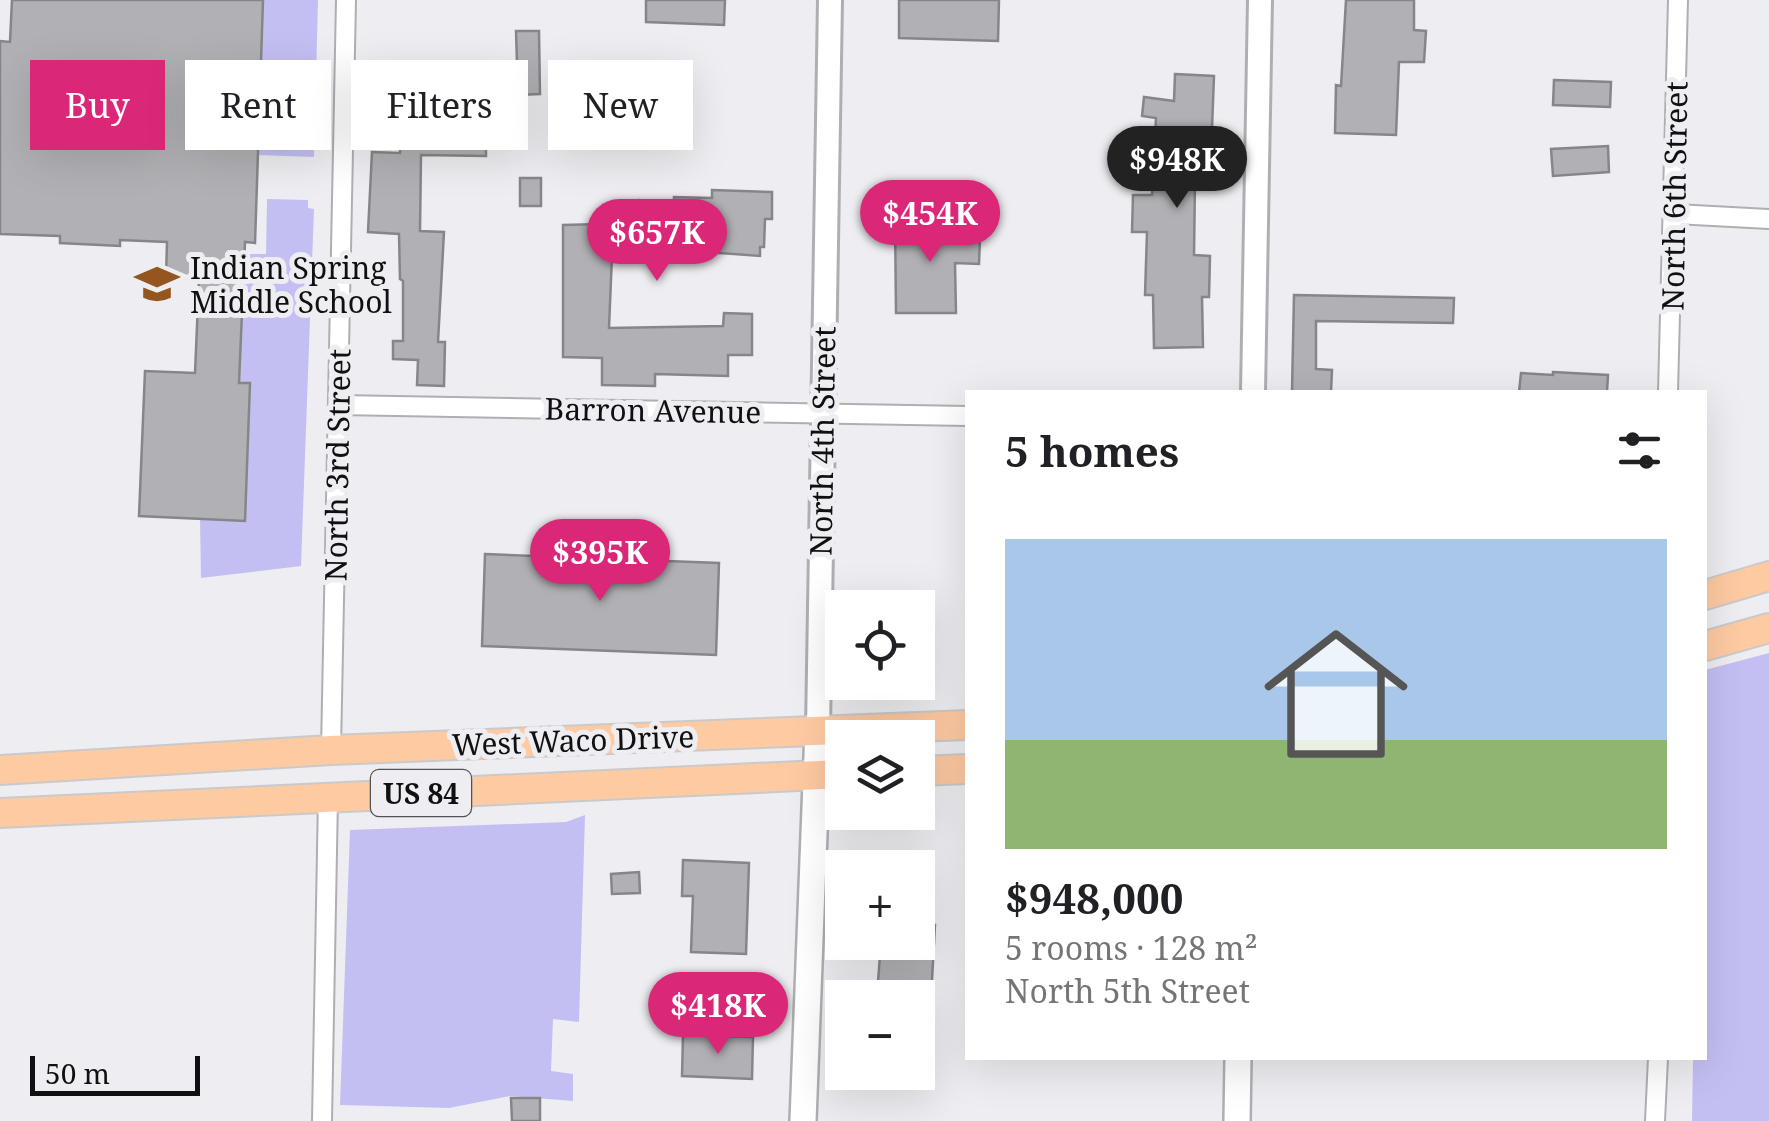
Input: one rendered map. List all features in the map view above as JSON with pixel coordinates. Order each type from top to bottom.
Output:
[{"type":"main road","points":[[1707,594],[1769,576]]},
{"type":"main road","points":[[1707,645],[1769,628]]},
{"type":"main road","name":"West Waco Drive","points":[[0,770],[332,750],[965,724]]},
{"type":"main road","name":"North 4th Street","points":[[818,730],[825,756]]},
{"type":"main road","points":[[935,770],[965,769]]},
{"type":"main road","name":"West Waco Drive","points":[[0,812],[825,775]]},
{"type":"main road","name":"North 4th Street","points":[[804,1121],[826,830]]},
{"type":"main road","points":[[1236,1121],[1238,1060]]},
{"type":"street","name":"North 3rd Street","points":[[332,750],[346,0]]},
{"type":"street","name":"North 4th Street","points":[[818,730],[830,0]]},
{"type":"street","points":[[1253,390],[1260,0]]},
{"type":"street","name":"North 6th Street","points":[[1668,390],[1678,0]]},
{"type":"street","points":[[1675,214],[1769,219]]},
{"type":"street","name":"Barron Avenue","points":[[338,405],[965,416]]},
{"type":"street","points":[[322,1121],[328,796]]},
{"type":"street","points":[[1655,1121],[1658,1060]]},
{"type":"shaded area","points":[[263,0],[318,0],[316,60],[261,60]]},
{"type":"shaded area","points":[[258,150],[314,150],[314,157],[258,155]]},
{"type":"shaded area","points":[[267,199],[308,200],[308,208],[314,209],[301,566],[201,578],[200,519],[245,520],[250,384],[239,383],[245,254],[266,254]]},
{"type":"shaded area","points":[[1769,653],[1769,1121],[1692,1121],[1693,1060],[1707,1060],[1707,669]]},
{"type":"shaded area","points":[[585,815],[579,1022],[553,1019],[551,1071],[573,1074],[573,1101],[510,1096],[449,1108],[340,1105],[350,830],[566,822]]},
{"type":"building","points":[[12,0],[263,0],[261,60],[185,60],[185,150],[258,150],[255,243],[245,242],[239,383],[250,383],[245,521],[139,516],[145,371],[195,373],[199,279],[166,277],[167,242],[120,240],[120,246],[60,243],[60,236],[0,234],[0,41],[10,42]]},
{"type":"building","points":[[646,0],[725,0],[724,25],[646,22]]},
{"type":"building","points":[[899,0],[999,0],[998,41],[899,38]]},
{"type":"building","points":[[1346,0],[1414,0],[1414,30],[1426,31],[1424,62],[1399,62],[1396,135],[1335,133]]},
{"type":"building","points":[[516,31],[539,31],[540,94],[528,95],[528,60],[517,60]]},
{"type":"building","points":[[1175,74],[1214,76],[1210,181],[1195,180],[1194,255],[1210,256],[1209,297],[1202,297],[1203,347],[1154,348],[1153,295],[1145,295],[1147,232],[1132,232],[1133,195],[1152,195],[1156,118],[1142,116],[1144,97],[1174,101]]},
{"type":"building","points":[[1554,80],[1611,82],[1610,107],[1553,105]]},
{"type":"building","points":[[1608,146],[1609,172],[1553,176],[1551,149]]},
{"type":"building","points":[[486,150],[486,156],[421,155],[420,231],[444,232],[438,342],[445,342],[444,386],[417,385],[418,360],[393,359],[393,341],[403,341],[399,234],[368,232],[372,152]]},
{"type":"building","points":[[520,178],[541,178],[541,206],[520,206]]},
{"type":"building","points":[[712,190],[772,192],[772,219],[765,219],[760,256],[666,249],[612,255],[609,328],[723,326],[724,313],[752,314],[752,355],[728,355],[728,376],[655,374],[655,386],[602,385],[602,358],[563,357],[563,225],[602,224],[603,205],[639,206],[639,200],[674,202],[674,197],[712,198]]},
{"type":"building","points":[[895,220],[957,222],[957,236],[980,237],[979,264],[955,263],[956,313],[896,313]]},
{"type":"building","points":[[1294,295],[1454,298],[1453,323],[1316,321],[1316,369],[1332,370],[1331,390],[1292,390]]},
{"type":"building","points":[[1521,373],[1608,375],[1607,390],[1519,390]]},
{"type":"building","points":[[485,554],[719,563],[716,655],[482,646]]},
{"type":"building","points":[[683,860],[749,863],[746,954],[691,952],[693,896],[682,896]]},
{"type":"building","points":[[639,872],[640,893],[612,894],[611,874]]},
{"type":"building","points":[[880,960],[933,960],[932,980],[878,980]]},
{"type":"building","points":[[683,1035],[753,1037],[752,1079],[682,1076]]},
{"type":"building","points":[[511,1098],[540,1098],[540,1121],[512,1121]]},
{"type":"place","name":"Indian Spring Middle School","points":[[157,284]]}]
